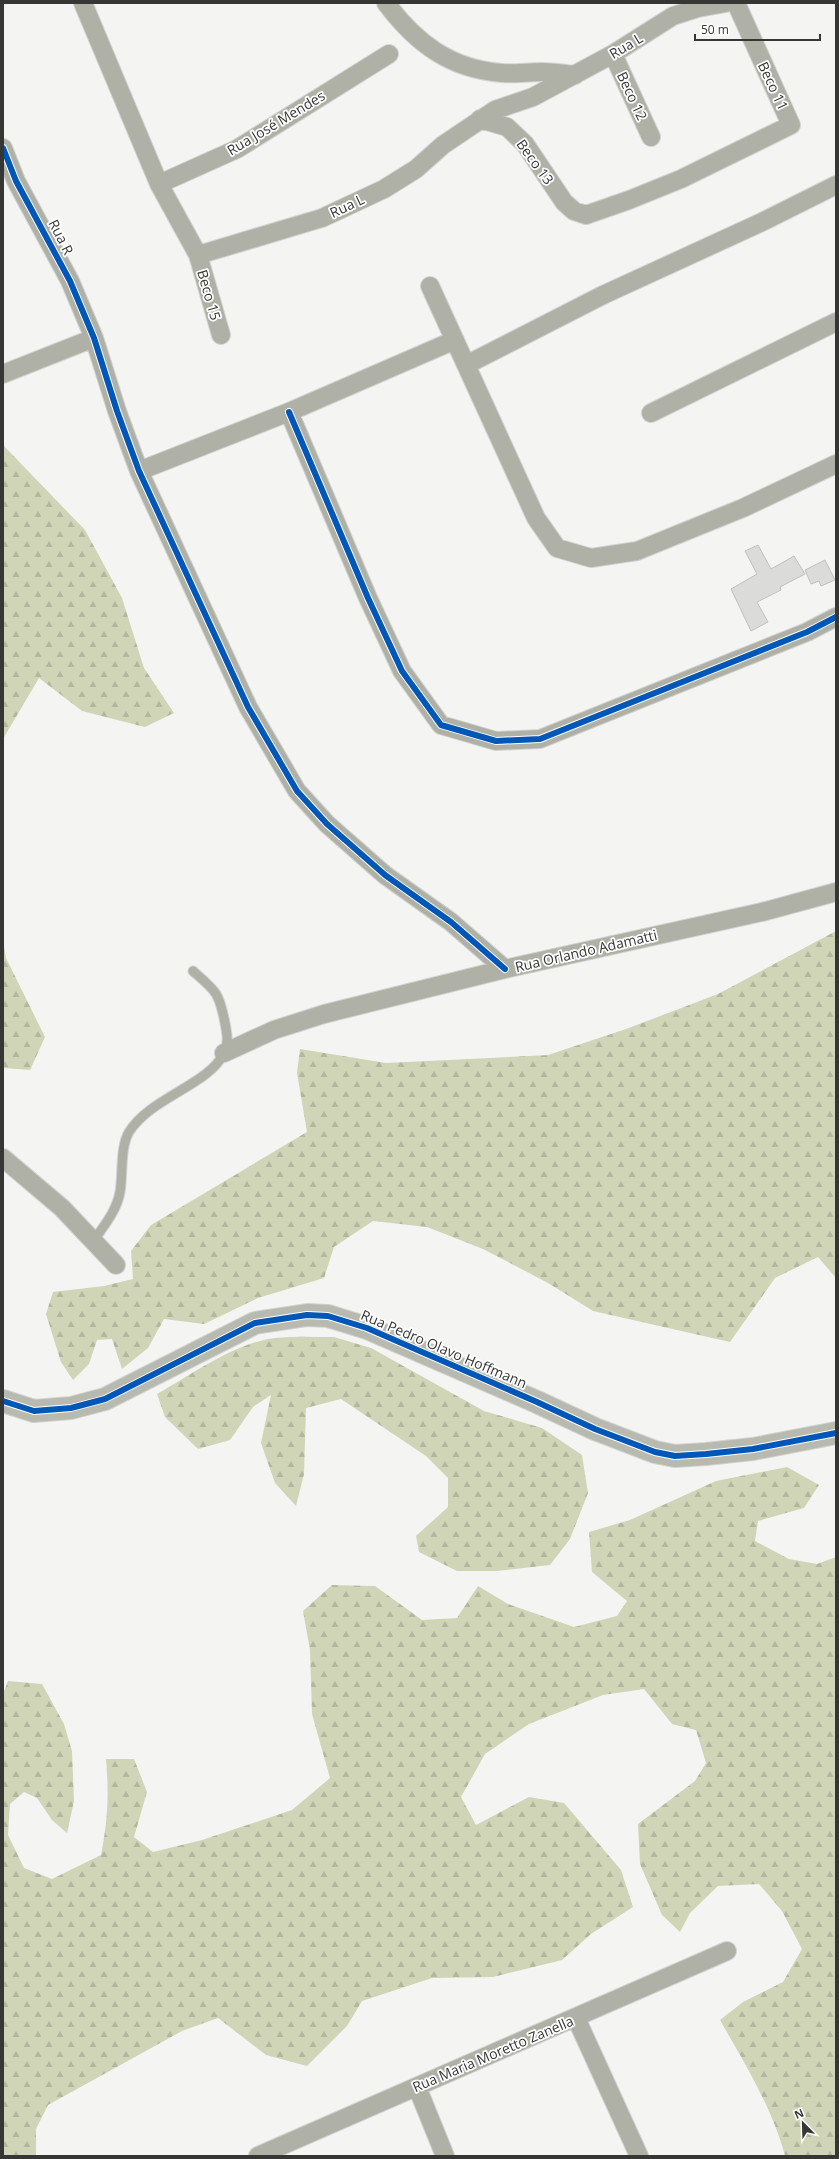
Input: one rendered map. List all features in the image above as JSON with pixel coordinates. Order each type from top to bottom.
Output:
[{"type":"street","points":[[83,3],[158,184],[198,255]]},
{"type":"street","points":[[386,3],[417,39],[436,52],[466,66],[502,73],[542,72],[575,75]]},
{"type":"street","name":"Rua L","points":[[198,255],[322,218],[384,189],[416,169],[443,145],[495,110],[533,97],[575,75],[673,16],[698,8],[726,3]]},
{"type":"street","name":"Beco 11","points":[[564,202],[574,211],[586,215],[629,200],[681,179],[791,125],[736,3]]},
{"type":"street","name":"Rua José Mendes","points":[[158,184],[237,148],[389,54]]},
{"type":"street","name":"Beco 12","points":[[612,54],[651,137]]},
{"type":"street","name":"Beco 13","points":[[480,119],[507,127],[525,144],[564,202]]},
{"type":"street","name":"Rua R","points":[[3,148],[16,181],[70,280],[94,338],[117,411],[139,471],[248,707],[297,791],[327,824],[385,875],[451,922],[505,969]]},
{"type":"street","points":[[466,365],[603,295],[741,232],[836,185]]},
{"type":"street","name":"Beco 15","points":[[198,255],[221,335]]},
{"type":"street","points":[[430,286],[536,518],[558,548],[591,558],[637,552],[743,508],[836,464]]},
{"type":"street","points":[[652,413],[836,322]]},
{"type":"street","points":[[3,374],[94,338]]},
{"type":"street","points":[[139,471],[289,412],[455,340]]},
{"type":"street","points":[[289,412],[368,598],[402,671],[441,724],[496,742],[540,739],[807,632],[836,617]]},
{"type":"street","name":"Rua Orlando Adamatti","points":[[224,1053],[274,1030],[324,1014],[505,969],[762,912],[836,892]]},
{"type":"street","points":[[3,1158],[62,1208],[94,1240],[116,1265]]},
{"type":"street","name":"Rua Pedro Olavo Hoffmann","points":[[3,1401],[34,1411],[70,1408],[105,1399],[255,1323],[307,1315],[328,1316],[367,1328],[595,1429],[655,1452],[675,1456],[706,1454],[753,1449],[836,1433]]},
{"type":"street","name":"Rua Maria Moretto Zanella","points":[[261,2156],[727,1951]]},
{"type":"street","points":[[576,2018],[639,2156]]},
{"type":"street","points":[[417,2087],[445,2156]]},
{"type":"lane","points":[[193,971],[216,990],[220,999],[227,1033],[224,1053]]},
{"type":"lane","name":"Rua Orlando Adamatti","points":[[94,1240],[110,1218],[120,1194],[124,1155],[128,1134],[132,1128],[140,1117],[218,1063],[224,1053]]},
{"type":"green space","points":[[3,445],[85,530],[122,598],[144,668],[174,713],[145,727],[82,711],[39,678],[3,739]]},
{"type":"green space","points":[[836,931],[836,1278],[818,1257],[775,1278],[730,1342],[593,1311],[548,1283],[483,1249],[427,1227],[373,1221],[334,1247],[324,1278],[258,1298],[204,1324],[164,1319],[148,1348],[122,1369],[112,1339],[97,1340],[89,1364],[73,1380],[61,1362],[46,1314],[53,1292],[104,1286],[133,1279],[131,1251],[151,1225],[307,1132],[297,1073],[300,1049],[386,1063],[548,1055],[626,1029],[718,994]]},
{"type":"green space","points":[[3,940],[6,958],[45,1037],[30,1070],[3,1068]]},
{"type":"green space","points":[[334,1337],[371,1348],[484,1411],[542,1428],[582,1455],[588,1493],[570,1539],[550,1565],[497,1571],[457,1571],[419,1552],[416,1536],[448,1507],[448,1478],[426,1456],[341,1399],[306,1408],[304,1474],[296,1506],[275,1483],[261,1443],[271,1395],[253,1407],[230,1440],[198,1449],[165,1417],[157,1394],[214,1360],[244,1346],[275,1338]]},
{"type":"green space","points":[[787,1467],[819,1485],[804,1508],[758,1521],[755,1541],[789,1559],[817,1564],[836,1557],[836,2156],[785,2156],[773,2120],[757,2086],[720,2020],[743,2002],[783,1982],[802,1949],[782,1911],[759,1884],[718,1886],[690,1913],[680,1932],[662,1915],[640,1864],[638,1824],[695,1781],[706,1763],[696,1730],[672,1724],[644,1689],[603,1695],[529,1724],[485,1754],[461,1797],[476,1825],[529,1797],[564,1803],[621,1870],[633,1907],[591,1934],[562,1960],[493,1977],[432,1978],[362,2001],[347,2026],[307,2066],[266,2055],[218,2018],[182,2031],[48,2105],[36,2129],[36,2156],[3,2156],[3,1694],[8,1681],[42,1684],[64,1724],[72,1751],[74,1801],[67,1833],[52,1820],[37,1798],[24,1792],[10,1804],[8,1835],[24,1868],[52,1879],[101,1855],[107,1807],[106,1759],[134,1759],[147,1792],[134,1837],[153,1852],[202,1840],[292,1810],[330,1778],[312,1714],[310,1650],[303,1611],[332,1585],[375,1586],[422,1620],[457,1618],[478,1586],[508,1604],[574,1627],[617,1616],[627,1601],[592,1572],[589,1532],[630,1520],[716,1481]]},
{"type":"building","points":[[758,545],[771,569],[794,556],[805,574],[780,587],[781,590],[757,602],[768,622],[751,631],[731,589],[757,574],[745,551]]},
{"type":"building","points":[[825,560],[835,580],[821,586],[819,581],[811,584],[805,570]]},
{"type":"cycle path","points":[[3,148],[16,181],[70,281],[94,338],[117,411],[139,471],[248,707],[297,791],[327,824],[385,875],[451,922],[505,969]]},
{"type":"cycle path","points":[[289,412],[368,598],[402,671],[441,725],[496,741],[540,739],[807,632],[836,617]]},
{"type":"cycle path","points":[[3,1401],[34,1411],[71,1408],[105,1399],[255,1323],[307,1315],[328,1316],[367,1328],[595,1429],[655,1452],[675,1456],[706,1454],[753,1449],[836,1433]]}]
